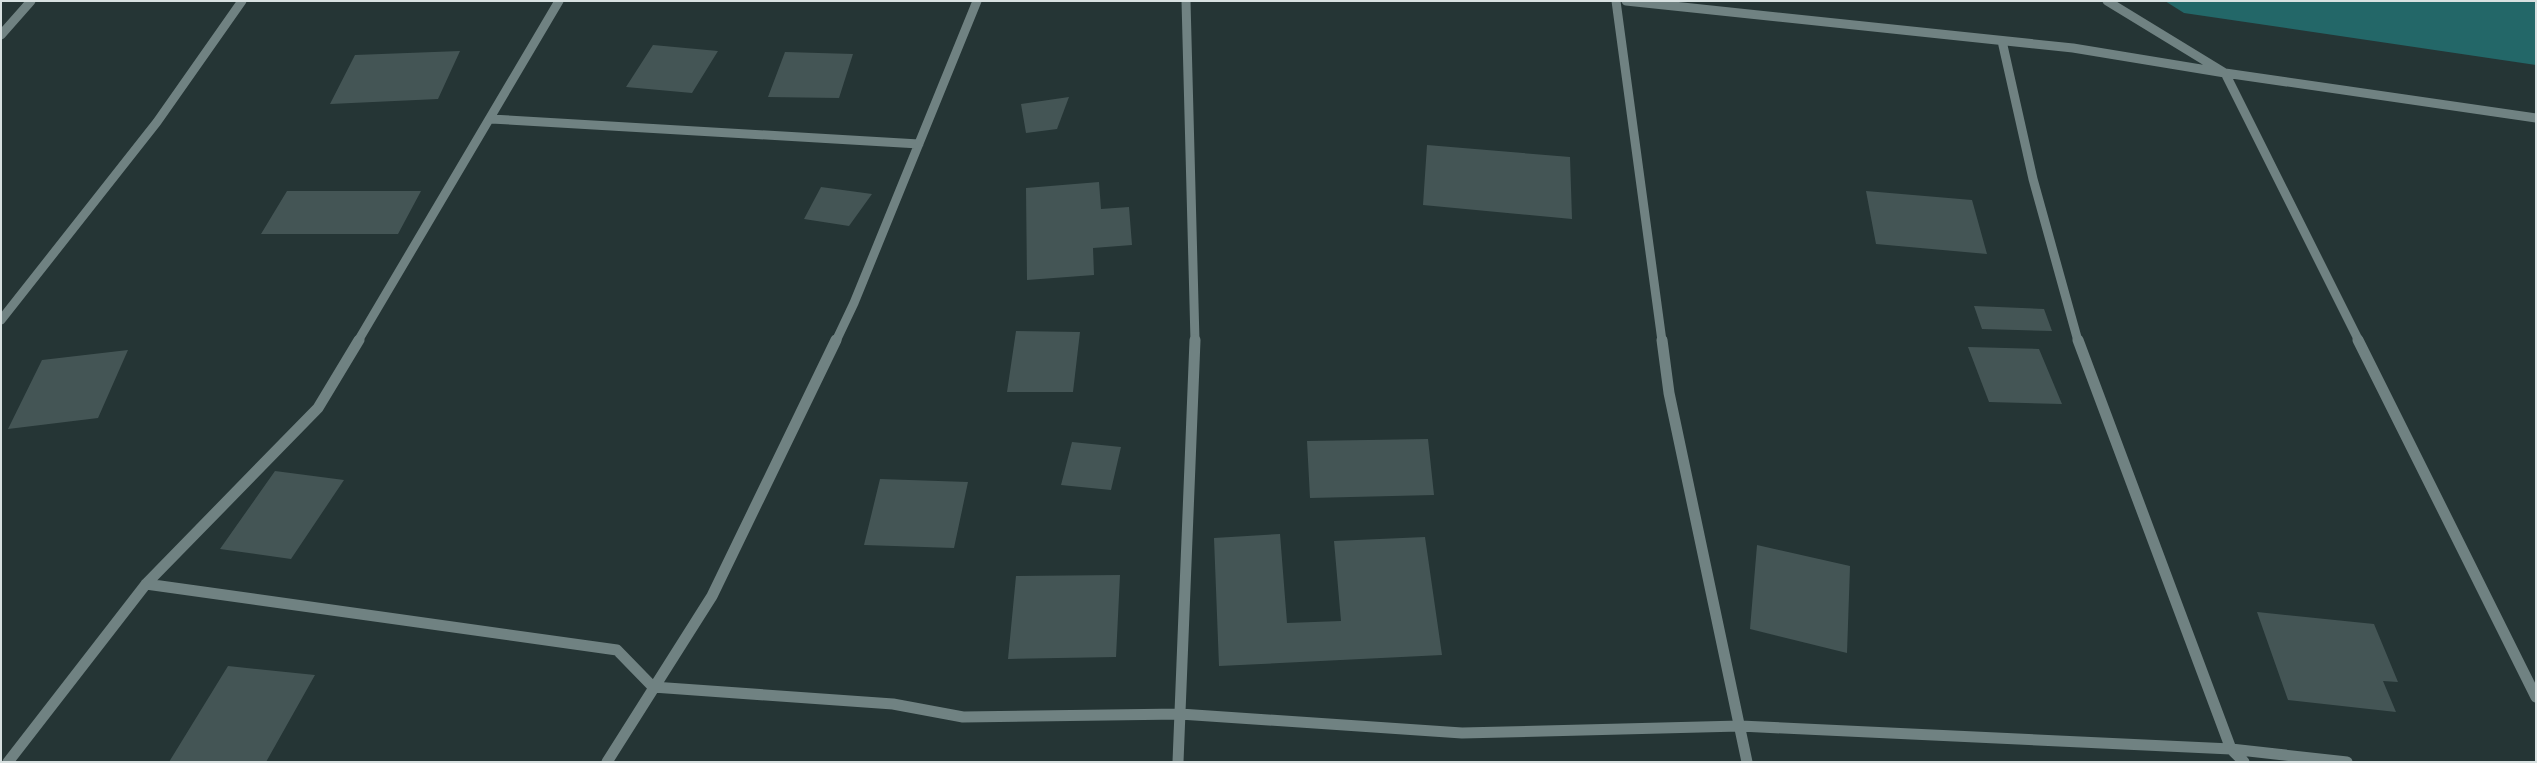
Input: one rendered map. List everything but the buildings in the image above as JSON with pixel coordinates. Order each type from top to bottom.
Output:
[{"type":"street","points":[[1,35],[31,1]]},
{"type":"street","points":[[1,320],[157,122],[242,1]]},
{"type":"street","points":[[8,762],[146,584],[318,408],[491,119],[559,1]]},
{"type":"street","points":[[607,762],[653,687],[712,596],[854,303],[977,1]]},
{"type":"street","points":[[1178,762],[1194,387],[1195,324],[1186,1]]},
{"type":"street","points":[[1616,1],[1669,394],[1747,762]]},
{"type":"street","points":[[1626,1],[2073,48],[2225,73],[2536,118]]},
{"type":"street","points":[[2107,1],[2225,73],[2536,696]]},
{"type":"street","points":[[2002,41],[2033,179],[2079,343],[2148,523],[2231,749],[2244,762]]},
{"type":"street","points":[[491,119],[617,125],[919,144]]},
{"type":"street","points":[[146,584],[617,650],[653,687],[893,704],[962,716],[1180,714],[1462,733],[1740,726],[2231,749],[2347,762]]},
{"type":"shaded area","points":[[2165,1],[2536,1],[2536,65],[2184,13]]}]
